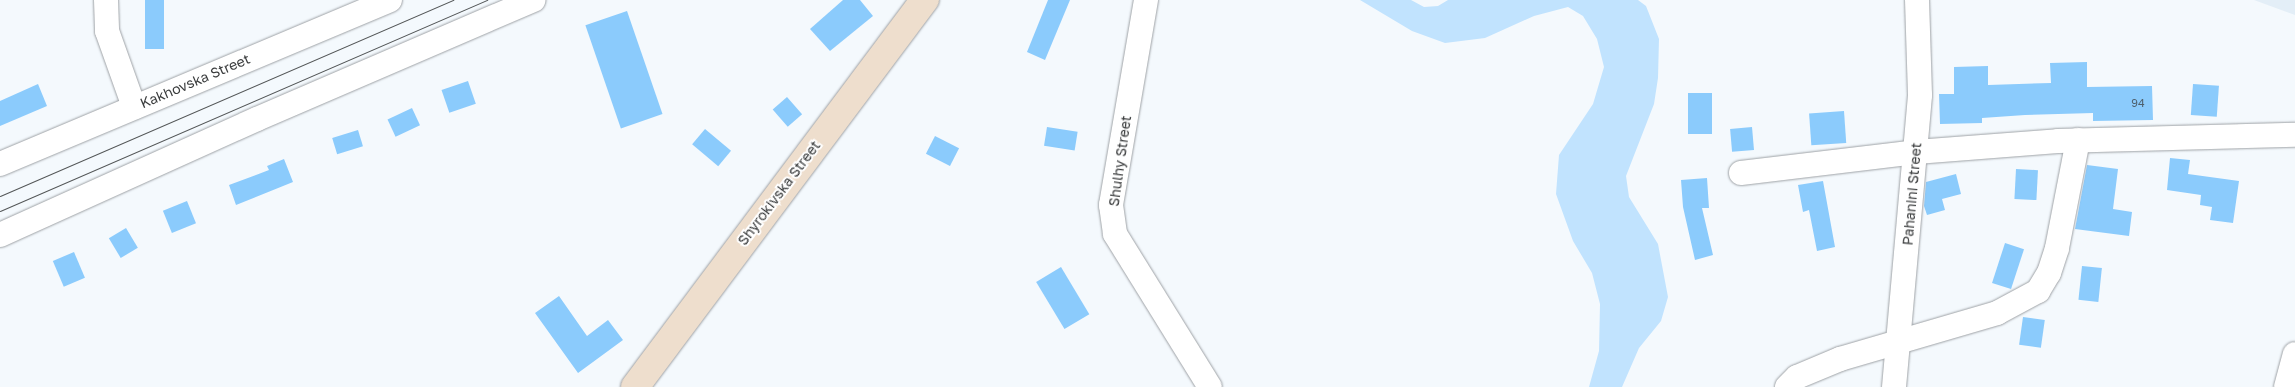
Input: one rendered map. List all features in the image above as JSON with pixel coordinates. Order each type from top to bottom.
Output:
[{"type":"main road","name":"Shyrokivska Street","points":[[635,387],[925,0]]},
{"type":"street","points":[[106,0],[107,31],[134,107]]},
{"type":"street","name":"Kakhovska Street","points":[[0,164],[390,0]]},
{"type":"street","points":[[0,235],[256,118],[533,0]]},
{"type":"street","name":"Shulhy Street","points":[[1146,0],[1111,205],[1114,234],[1210,387]]},
{"type":"street","name":"Pahanini Street","points":[[1894,387],[1900,342],[1920,95],[1916,0]]},
{"type":"street","points":[[1741,173],[1916,152],[2078,140],[2295,135]]},
{"type":"street","points":[[1787,387],[1797,377],[1840,359],[1997,313],[2038,291],[2049,273],[2057,248],[2078,140]]},
{"type":"street","points":[[2286,387],[2295,354]]},
{"type":"shaded area","points":[[1360,0],[1411,0],[1424,7],[1438,6],[1448,0],[1638,0],[1646,6],[1659,39],[1658,78],[1654,104],[1626,176],[1629,197],[1658,244],[1668,297],[1661,321],[1639,348],[1622,387],[1589,387],[1599,351],[1600,304],[1592,273],[1573,241],[1556,194],[1559,155],[1593,104],[1604,67],[1597,39],[1583,16],[1568,7],[1534,16],[1485,38],[1445,43],[1412,31]]},
{"type":"shaded area","points":[[2254,0],[2295,0],[2295,15]]},
{"type":"building","points":[[145,0],[164,0],[164,49],[145,49]]},
{"type":"building","points":[[843,0],[860,0],[873,16],[830,51],[810,29]]},
{"type":"building","points":[[1048,0],[1070,0],[1045,60],[1027,52]]},
{"type":"building","points":[[627,11],[662,114],[621,128],[585,25]]},
{"type":"building","points":[[2087,62],[2087,87],[2152,86],[2153,120],[2093,121],[2093,113],[1982,118],[1982,123],[1940,124],[1939,94],[1954,94],[1954,67],[1988,66],[1988,85],[2051,83],[2050,63]]},
{"type":"building","points":[[468,81],[476,104],[449,113],[442,90]]},
{"type":"building","points":[[38,84],[47,106],[0,126],[0,101]]},
{"type":"building","points":[[2193,84],[2219,86],[2217,117],[2191,115]]},
{"type":"building","points":[[1688,93],[1712,93],[1712,134],[1688,134]]},
{"type":"building","points":[[787,97],[802,114],[788,127],[773,109]]},
{"type":"building","points":[[412,108],[420,125],[396,137],[388,119]]},
{"type":"building","points":[[1844,111],[1846,143],[1811,145],[1809,113]]},
{"type":"building","points":[[1047,127],[1078,132],[1075,151],[1044,146]]},
{"type":"building","points":[[1752,127],[1754,150],[1732,152],[1730,129]]},
{"type":"building","points":[[705,129],[731,151],[718,166],[692,144]]},
{"type":"building","points":[[358,130],[363,146],[337,154],[332,138]]},
{"type":"building","points":[[935,136],[959,148],[950,166],[926,154]]},
{"type":"building","points":[[2170,158],[2190,160],[2188,174],[2239,181],[2233,223],[2210,220],[2212,207],[2200,205],[2201,195],[2167,190]]},
{"type":"building","points":[[284,159],[293,182],[236,205],[229,185],[269,170],[267,166]]},
{"type":"building","points":[[2087,165],[2118,169],[2113,209],[2132,212],[2129,236],[2075,229]]},
{"type":"building","points":[[2016,169],[2038,170],[2036,200],[2014,199]]},
{"type":"building","points":[[1956,174],[1961,194],[1942,199],[1945,210],[1927,215],[1924,206],[1926,182]]},
{"type":"building","points":[[1707,178],[1709,208],[1702,208],[1713,255],[1695,260],[1683,207],[1681,180]]},
{"type":"building","points":[[1823,181],[1835,247],[1817,251],[1809,210],[1803,212],[1798,185]]},
{"type":"building","points":[[187,201],[196,223],[172,233],[163,211]]},
{"type":"building","points":[[126,228],[138,248],[121,258],[109,238]]},
{"type":"building","points":[[2005,243],[2024,249],[2011,289],[1992,283]]},
{"type":"building","points":[[74,252],[85,278],[64,287],[53,261]]},
{"type":"building","points":[[2082,266],[2102,268],[2098,302],[2078,300]]},
{"type":"building","points":[[1061,267],[1089,314],[1064,329],[1036,282]]},
{"type":"building","points":[[559,296],[587,336],[608,320],[623,340],[578,373],[535,313]]},
{"type":"building","points":[[2023,317],[2045,320],[2041,348],[2019,345]]},
{"type":"tram line","points":[[0,196],[453,0]]},
{"type":"tram line","points":[[0,211],[487,0]]}]
